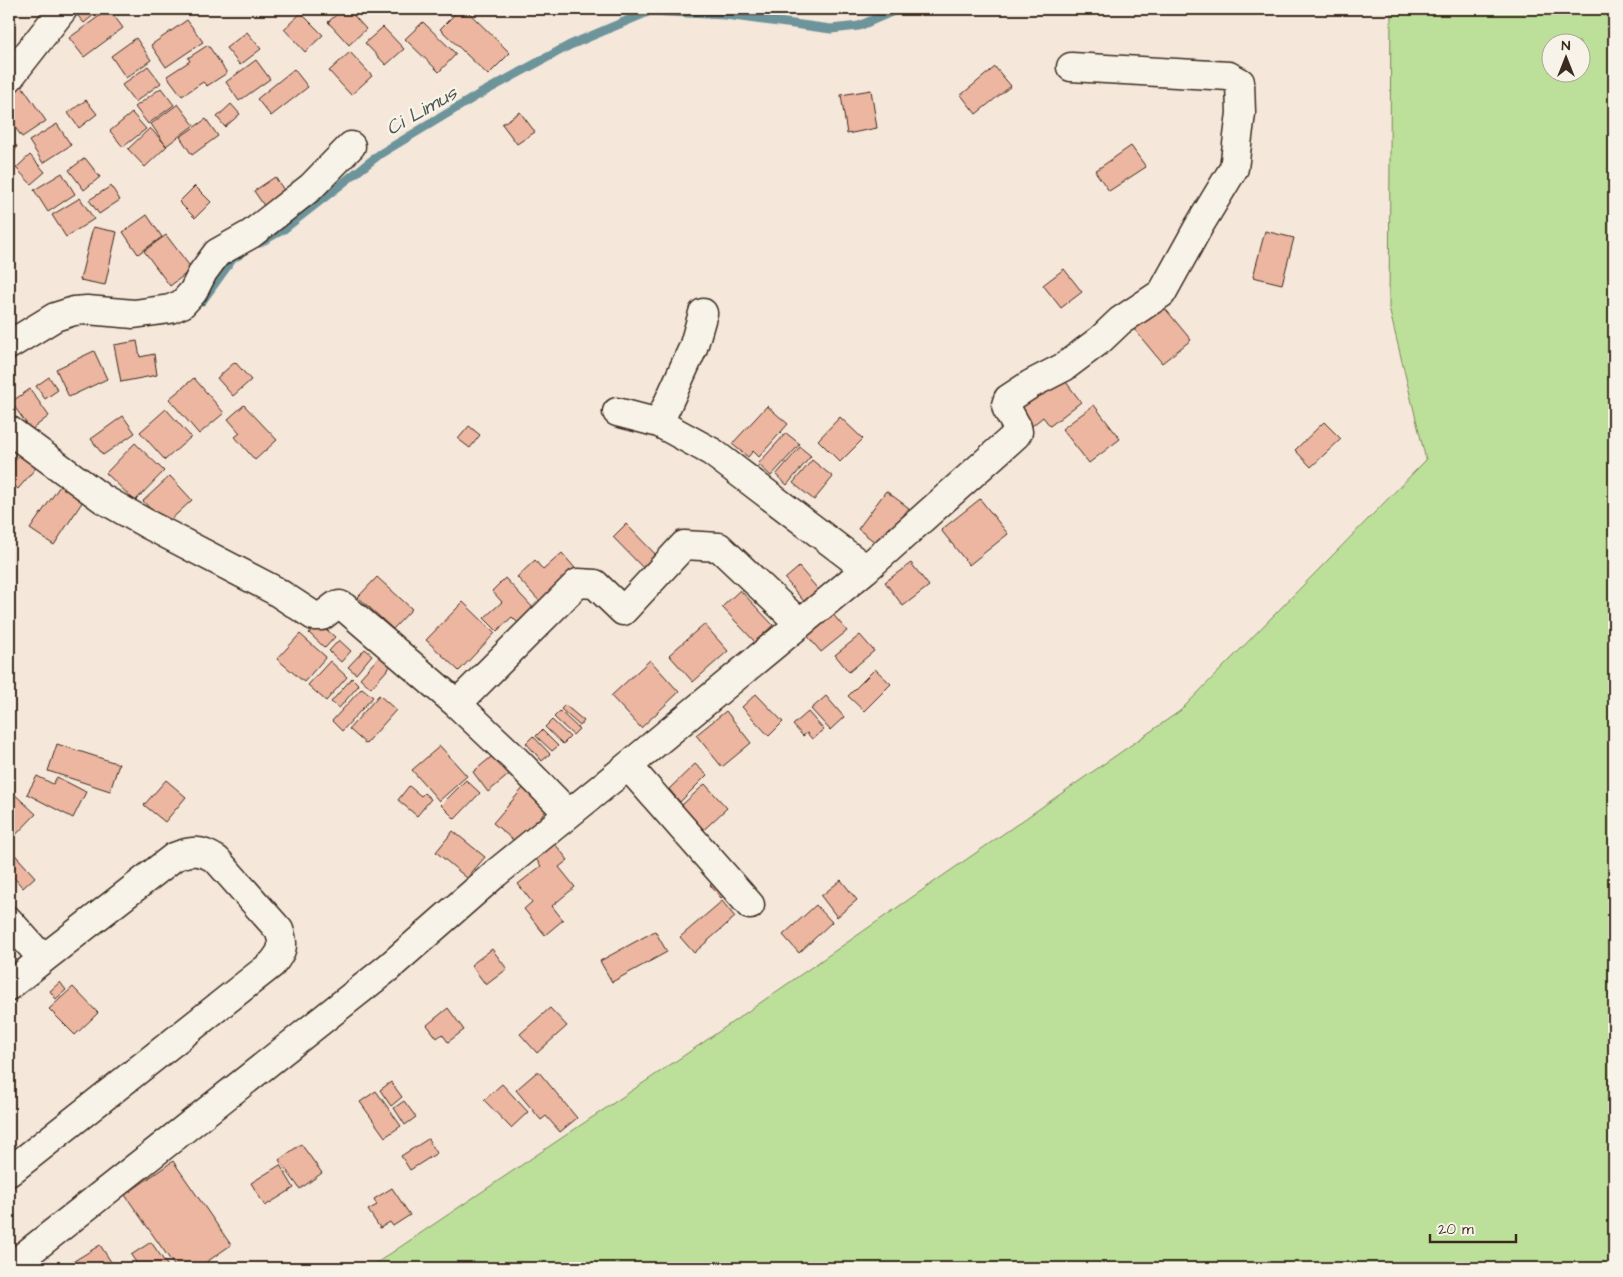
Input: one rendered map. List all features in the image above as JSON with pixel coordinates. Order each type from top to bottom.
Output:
[{"type":"street","points":[[9,78],[63,9]]},
{"type":"street","points":[[9,1268],[389,967],[496,872],[628,766],[866,569],[1016,435],[1018,432],[1017,427],[1006,409],[1008,399],[1031,384],[1064,367],[1100,340],[1120,321],[1162,293],[1234,168],[1241,113],[1240,82],[1229,76],[1071,67]]},
{"type":"street","points":[[9,345],[55,318],[74,311],[87,310],[134,314],[170,309],[182,304],[193,292],[203,272],[217,253],[251,234],[311,187],[351,146]]},
{"type":"street","points":[[659,423],[693,348],[703,313]]},
{"type":"street","points":[[617,412],[659,423],[712,452],[866,569]]},
{"type":"street","points":[[9,430],[103,499],[157,530],[274,590],[314,616],[322,616],[335,606],[340,605],[344,607],[513,756],[568,813]]},
{"type":"street","points":[[456,704],[578,583],[595,584],[623,611],[684,545],[719,547],[799,623]]},
{"type":"street","points":[[628,766],[750,905]]},
{"type":"street","points":[[9,986],[174,857],[189,851],[205,852],[216,860],[279,930],[283,940],[280,954],[272,964],[9,1172]]},
{"type":"street","points":[[9,921],[43,959]]},
{"type":"green space","points":[[1391,9],[1614,9],[1614,1268],[369,1268],[701,1044],[1180,711],[1426,460],[1389,308]]},
{"type":"building","points":[[72,9],[101,9],[84,23]]},
{"type":"building","points":[[109,9],[123,28],[84,57],[69,38]]},
{"type":"building","points":[[114,9],[128,9],[118,15]]},
{"type":"building","points":[[343,9],[348,9],[366,29],[349,45],[328,22]]},
{"type":"building","points":[[460,9],[465,9],[510,53],[488,75],[440,29]]},
{"type":"building","points":[[301,13],[323,35],[305,52],[284,29]]},
{"type":"building","points":[[187,20],[203,42],[166,67],[151,45]]},
{"type":"building","points":[[423,22],[456,54],[439,72],[405,39]]},
{"type":"building","points":[[383,27],[404,49],[386,65],[365,43]]},
{"type":"building","points":[[247,32],[261,49],[240,65],[226,48]]},
{"type":"building","points":[[136,38],[151,60],[126,78],[111,56]]},
{"type":"building","points":[[208,45],[227,73],[207,86],[203,82],[182,96],[167,76],[190,61],[188,58]]},
{"type":"building","points":[[350,52],[372,76],[351,95],[329,71]]},
{"type":"building","points":[[256,60],[270,79],[239,101],[226,82]]},
{"type":"building","points":[[148,66],[161,83],[135,102],[122,85]]},
{"type":"building","points":[[995,67],[1011,86],[976,114],[961,95]]},
{"type":"building","points":[[294,69],[308,87],[271,116],[257,99]]},
{"type":"building","points":[[22,86],[46,121],[22,137],[9,119],[9,95]]},
{"type":"building","points":[[161,88],[174,105],[148,124],[135,107]]},
{"type":"building","points":[[871,90],[877,128],[847,134],[841,95]]},
{"type":"building","points":[[86,100],[97,114],[79,128],[68,113]]},
{"type":"building","points":[[178,104],[194,125],[166,146],[151,124]]},
{"type":"building","points":[[231,104],[240,114],[225,127],[217,117]]},
{"type":"building","points":[[520,112],[535,132],[517,144],[502,124]]},
{"type":"building","points":[[132,113],[146,129],[123,147],[110,131]]},
{"type":"building","points":[[206,119],[218,136],[192,155],[180,137]]},
{"type":"building","points":[[57,124],[71,145],[43,163],[29,141]]},
{"type":"building","points":[[150,128],[167,146],[145,167],[128,149]]},
{"type":"building","points":[[9,142],[17,146],[9,166]]},
{"type":"building","points":[[1131,146],[1146,167],[1109,191],[1095,171]]},
{"type":"building","points":[[30,155],[45,172],[31,184],[16,168]]},
{"type":"building","points":[[85,158],[100,177],[84,190],[69,170]]},
{"type":"building","points":[[62,173],[75,194],[48,212],[34,190]]},
{"type":"building","points":[[275,177],[290,199],[269,213],[254,191]]},
{"type":"building","points":[[111,186],[120,200],[99,214],[89,200]]},
{"type":"building","points":[[195,186],[211,202],[195,218],[179,202]]},
{"type":"building","points":[[80,198],[94,219],[66,237],[52,215]]},
{"type":"building","points":[[147,215],[162,237],[138,254],[123,232]]},
{"type":"building","points":[[93,227],[117,232],[105,285],[80,280]]},
{"type":"building","points":[[1265,231],[1294,238],[1282,284],[1253,277]]},
{"type":"building","points":[[166,235],[192,269],[170,286],[144,251]]},
{"type":"building","points":[[1064,269],[1082,292],[1061,308],[1043,285]]},
{"type":"building","points":[[1163,306],[1191,340],[1162,363],[1134,329]]},
{"type":"building","points":[[137,341],[140,357],[154,354],[157,375],[121,382],[114,345]]},
{"type":"building","points":[[94,351],[107,379],[69,397],[56,369]]},
{"type":"building","points":[[235,362],[251,380],[233,396],[217,378]]},
{"type":"building","points":[[1060,374],[1081,402],[1050,426],[1043,417],[1032,426],[1017,407]]},
{"type":"building","points":[[49,377],[58,390],[45,399],[36,386]]},
{"type":"building","points":[[194,378],[224,413],[199,434],[169,399]]},
{"type":"building","points":[[30,389],[49,416],[31,430],[11,402]]},
{"type":"building","points":[[244,405],[277,440],[255,460],[235,437],[240,433],[228,419]]},
{"type":"building","points":[[1094,405],[1120,439],[1089,463],[1062,429]]},
{"type":"building","points":[[767,406],[788,424],[759,457],[753,451],[748,457],[732,444]]},
{"type":"building","points":[[166,409],[191,437],[165,460],[140,432]]},
{"type":"building","points":[[123,416],[135,433],[103,455],[91,439]]},
{"type":"building","points":[[840,417],[863,439],[840,462],[818,440]]},
{"type":"building","points":[[1324,422],[1341,439],[1311,467],[1295,450]]},
{"type":"building","points":[[469,426],[480,435],[470,448],[458,439]]},
{"type":"building","points":[[786,433],[800,444],[771,476],[758,464]]},
{"type":"building","points":[[135,443],[164,471],[135,501],[106,473]]},
{"type":"building","points":[[800,447],[811,456],[787,485],[776,475]]},
{"type":"building","points":[[23,450],[40,463],[18,489],[9,481],[9,467]]},
{"type":"building","points":[[812,460],[833,477],[814,500],[793,483]]},
{"type":"building","points":[[170,476],[192,500],[165,525],[143,501]]},
{"type":"building","points":[[62,483],[85,498],[54,545],[30,529]]},
{"type":"building","points":[[886,491],[909,508],[880,546],[858,529]]},
{"type":"building","points":[[980,499],[1008,534],[969,565],[941,530]]},
{"type":"building","points":[[626,524],[661,560],[648,573],[613,537]]},
{"type":"building","points":[[562,553],[580,574],[544,606],[517,577],[535,560],[543,570]]},
{"type":"building","points":[[911,563],[929,586],[903,606],[885,582]]},
{"type":"building","points":[[799,567],[822,594],[812,611],[785,579]]},
{"type":"building","points":[[377,577],[412,609],[393,629],[358,597]]},
{"type":"building","points":[[505,578],[535,610],[519,624],[512,617],[497,631],[484,618],[502,602],[492,591]]},
{"type":"building","points":[[740,590],[773,625],[755,642],[722,607]]},
{"type":"building","points":[[463,602],[495,633],[459,671],[426,640]]},
{"type":"building","points":[[831,612],[847,631],[821,652],[805,633]]},
{"type":"building","points":[[318,622],[335,637],[325,648],[309,633]]},
{"type":"building","points":[[704,624],[728,651],[693,682],[669,655]]},
{"type":"building","points":[[300,634],[326,657],[304,682],[277,659]]},
{"type":"building","points":[[860,635],[874,651],[849,672],[835,655]]},
{"type":"building","points":[[339,640],[351,651],[341,662],[329,651]]},
{"type":"building","points":[[365,649],[372,655],[356,674],[348,667]]},
{"type":"building","points":[[385,650],[396,660],[371,688],[360,678]]},
{"type":"building","points":[[650,660],[679,692],[641,728],[611,696]]},
{"type":"building","points":[[330,661],[347,677],[326,701],[308,685]]},
{"type":"building","points":[[875,669],[891,684],[864,711],[848,696]]},
{"type":"building","points":[[352,678],[359,685],[339,708],[331,702]]},
{"type":"building","points":[[362,688],[373,697],[342,731],[332,721]]},
{"type":"building","points":[[756,694],[783,722],[769,736],[742,707]]},
{"type":"building","points":[[379,695],[396,710],[366,744],[349,729]]},
{"type":"building","points":[[826,696],[844,717],[830,730],[811,709]]},
{"type":"building","points":[[565,705],[584,721],[580,726],[561,709]]},
{"type":"building","points":[[560,711],[579,729],[573,735],[554,717]]},
{"type":"building","points":[[726,711],[751,743],[722,767],[696,735]]},
{"type":"building","points":[[808,712],[824,730],[812,739],[807,733],[803,736],[793,725]]},
{"type":"building","points":[[552,720],[570,737],[563,744],[545,727]]},
{"type":"building","points":[[542,730],[558,746],[552,751],[536,736]]},
{"type":"building","points":[[533,736],[550,754],[542,761],[526,743]]},
{"type":"building","points":[[57,744],[119,764],[110,791],[48,771]]},
{"type":"building","points":[[440,746],[467,776],[439,801],[412,770]]},
{"type":"building","points":[[496,753],[512,772],[488,792],[473,772]]},
{"type":"building","points":[[695,764],[707,775],[680,802],[669,789]]},
{"type":"building","points":[[37,776],[53,784],[57,777],[86,792],[73,818],[27,794]]},
{"type":"building","points":[[166,780],[186,797],[165,822],[144,805]]},
{"type":"building","points":[[466,780],[480,793],[455,819],[441,805]]},
{"type":"building","points":[[530,780],[554,801],[518,844],[493,823]]},
{"type":"building","points":[[705,784],[727,808],[695,838],[672,814]]},
{"type":"building","points":[[409,786],[421,796],[424,793],[431,799],[417,816],[398,800]]},
{"type":"building","points":[[12,792],[36,814],[9,842],[9,795]]},
{"type":"building","points":[[453,831],[485,857],[467,878],[436,852]]},
{"type":"building","points":[[555,844],[568,860],[559,867],[575,887],[552,906],[563,920],[545,935],[524,909],[532,902],[518,884],[541,866],[536,859]]},
{"type":"building","points":[[9,848],[35,877],[23,888],[9,872]]},
{"type":"building","points":[[725,872],[736,884],[721,898],[710,885]]},
{"type":"building","points":[[841,880],[857,900],[837,917],[821,896]]},
{"type":"building","points":[[722,901],[735,917],[694,953],[680,937]]},
{"type":"building","points":[[816,905],[832,922],[799,953],[783,935]]},
{"type":"building","points":[[655,931],[667,952],[612,982],[600,961]]},
{"type":"building","points":[[492,949],[507,969],[486,985],[471,965]]},
{"type":"building","points":[[60,982],[66,990],[56,999],[50,991]]},
{"type":"building","points":[[73,987],[98,1013],[75,1035],[49,1009]]},
{"type":"building","points":[[448,1008],[464,1030],[448,1042],[442,1034],[437,1038],[427,1025]]},
{"type":"building","points":[[550,1008],[567,1026],[537,1053],[520,1034]]},
{"type":"building","points":[[9,1066],[15,1073],[9,1078]]},
{"type":"building","points":[[538,1071],[577,1118],[560,1132],[546,1116],[541,1120],[516,1090]]},
{"type":"building","points":[[391,1082],[402,1097],[391,1106],[380,1090]]},
{"type":"building","points":[[502,1084],[528,1112],[511,1128],[484,1100]]},
{"type":"building","points":[[376,1091],[401,1126],[385,1137],[360,1102]]},
{"type":"building","points":[[404,1101],[416,1117],[405,1125],[394,1108]]},
{"type":"building","points":[[428,1139],[437,1153],[410,1170],[401,1156]]},
{"type":"building","points":[[301,1144],[322,1173],[300,1189],[279,1160]]},
{"type":"building","points":[[173,1161],[231,1245],[198,1268],[176,1268],[125,1195]]},
{"type":"building","points":[[280,1165],[294,1188],[265,1206],[251,1183]]},
{"type":"building","points":[[392,1188],[410,1215],[393,1226],[390,1222],[380,1228],[368,1210],[377,1205],[374,1199]]},
{"type":"building","points":[[151,1242],[169,1268],[140,1268],[131,1255]]},
{"type":"building","points":[[100,1245],[115,1268],[68,1268],[66,1266]]},
{"type":"building","points":[[50,1263],[54,1268],[43,1268]]},
{"type":"waterway","name":"Ci Limus","points":[[259,243],[284,229],[380,154],[478,95],[570,45],[650,11],[726,15],[831,29],[859,26],[898,9]]},
{"type":"waterway","name":"Ci Limus","points":[[202,301],[233,258],[239,255]]}]
